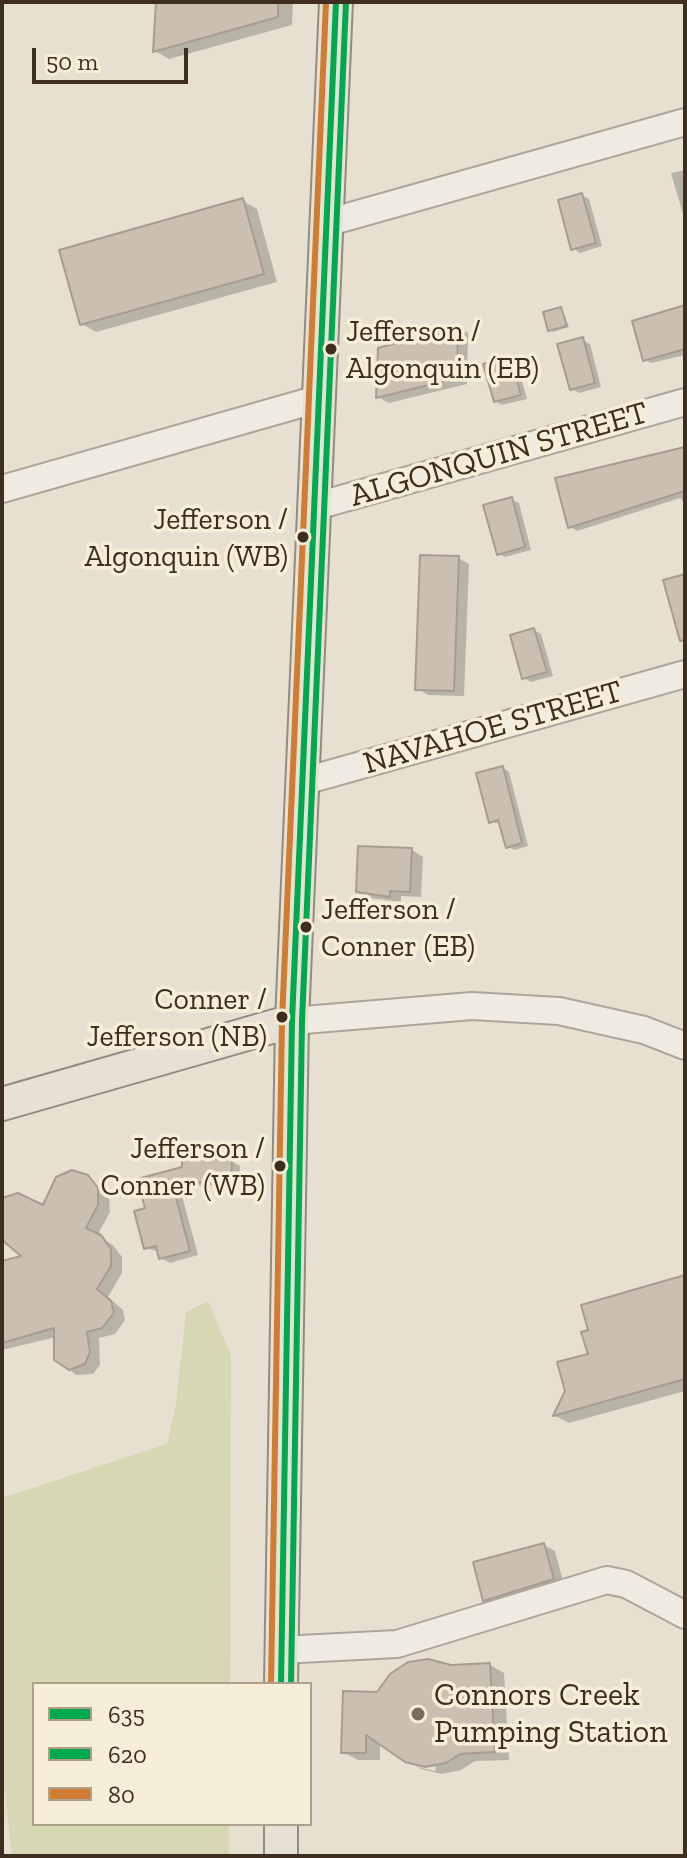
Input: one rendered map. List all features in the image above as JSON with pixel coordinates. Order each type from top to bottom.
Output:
[{"type":"main road","points":[[281,1682],[292,1021],[336,2]]},
{"type":"main road","points":[[2,1104],[292,1021]]},
{"type":"main road","points":[[281,1826],[281,1856]]},
{"type":"street","points":[[326,223],[685,122]]},
{"type":"street","points":[[2,489],[318,399]]},
{"type":"street","name":"ALGONQUIN STREET","points":[[313,507],[685,402]]},
{"type":"street","name":"NAVAHOE STREET","points":[[301,782],[685,674]]},
{"type":"street","points":[[292,1021],[482,1007],[559,1011],[683,1038]]},
{"type":"street","points":[[281,1650],[397,1644],[607,1580],[626,1584],[685,1615]]},
{"type":"green space","points":[[208,1301],[231,1356],[230,1682],[32,1682],[32,1826],[229,1826],[229,1856],[12,1856],[2,1769],[2,1498],[167,1444],[176,1404],[186,1312]]},
{"type":"building","points":[[156,2],[278,2],[278,17],[153,52]]},
{"type":"building","points":[[582,193],[596,243],[571,250],[558,200]]},
{"type":"building","points":[[243,198],[264,274],[80,325],[59,250]]},
{"type":"building","points":[[685,305],[685,349],[643,361],[632,321]]},
{"type":"building","points":[[561,307],[567,326],[548,331],[543,312]]},
{"type":"building","points":[[458,325],[457,378],[376,398],[378,348]]},
{"type":"building","points":[[583,337],[595,383],[570,390],[557,344]]},
{"type":"building","points":[[510,357],[521,395],[494,402],[483,364]]},
{"type":"building","points":[[685,447],[685,491],[568,528],[555,478]]},
{"type":"building","points":[[512,497],[525,547],[497,555],[483,505]]},
{"type":"building","points":[[420,555],[459,556],[454,691],[415,690]]},
{"type":"building","points":[[685,574],[685,640],[680,641],[663,580]]},
{"type":"building","points":[[534,628],[547,672],[522,679],[510,635]]},
{"type":"building","points":[[503,766],[522,843],[506,848],[498,820],[489,823],[476,773]]},
{"type":"building","points":[[358,846],[412,848],[410,892],[390,891],[390,897],[356,892]]},
{"type":"building","points":[[182,1158],[232,1159],[231,1183],[172,1182],[190,1251],[159,1259],[156,1246],[144,1249],[134,1211],[145,1208],[137,1179],[182,1167]]},
{"type":"building","points":[[72,1170],[88,1175],[98,1188],[98,1205],[86,1228],[101,1235],[111,1249],[111,1266],[97,1289],[111,1301],[114,1313],[102,1328],[87,1332],[90,1352],[85,1364],[69,1370],[54,1360],[54,1328],[2,1343],[2,1261],[21,1256],[2,1240],[2,1198],[18,1193],[43,1205],[56,1177]]},
{"type":"building","points":[[685,1275],[685,1379],[553,1416],[565,1391],[557,1362],[588,1354],[581,1332],[588,1330],[581,1305]]},
{"type":"building","points":[[544,1543],[554,1579],[483,1601],[473,1562]]},
{"type":"building","name":"Connors Creek Pumping Station","points":[[428,1659],[451,1665],[490,1663],[495,1752],[460,1754],[446,1763],[425,1767],[405,1762],[366,1735],[366,1753],[341,1753],[343,1691],[377,1692],[390,1674],[408,1662]]},
{"type":"transit line","name":"80","points":[[271,1682],[282,1021],[326,2]]},
{"type":"transit line","name":"635","points":[[281,1682],[292,1021],[336,2]]},
{"type":"transit line","name":"620","points":[[291,1682],[302,1021],[346,2]]},
{"type":"place","name":"Jefferson / Algonquin (EB)","points":[[331,349]]},
{"type":"place","name":"Jefferson / Algonquin (WB)","points":[[303,537]]},
{"type":"place","name":"Jefferson / Conner (EB)","points":[[306,927]]},
{"type":"place","name":"Conner / Jefferson (NB)","points":[[282,1017]]},
{"type":"place","name":"Jefferson / Conner (WB)","points":[[280,1166]]},
{"type":"place","name":"Connors Creek Pumping Station","points":[[418,1714]]}]
